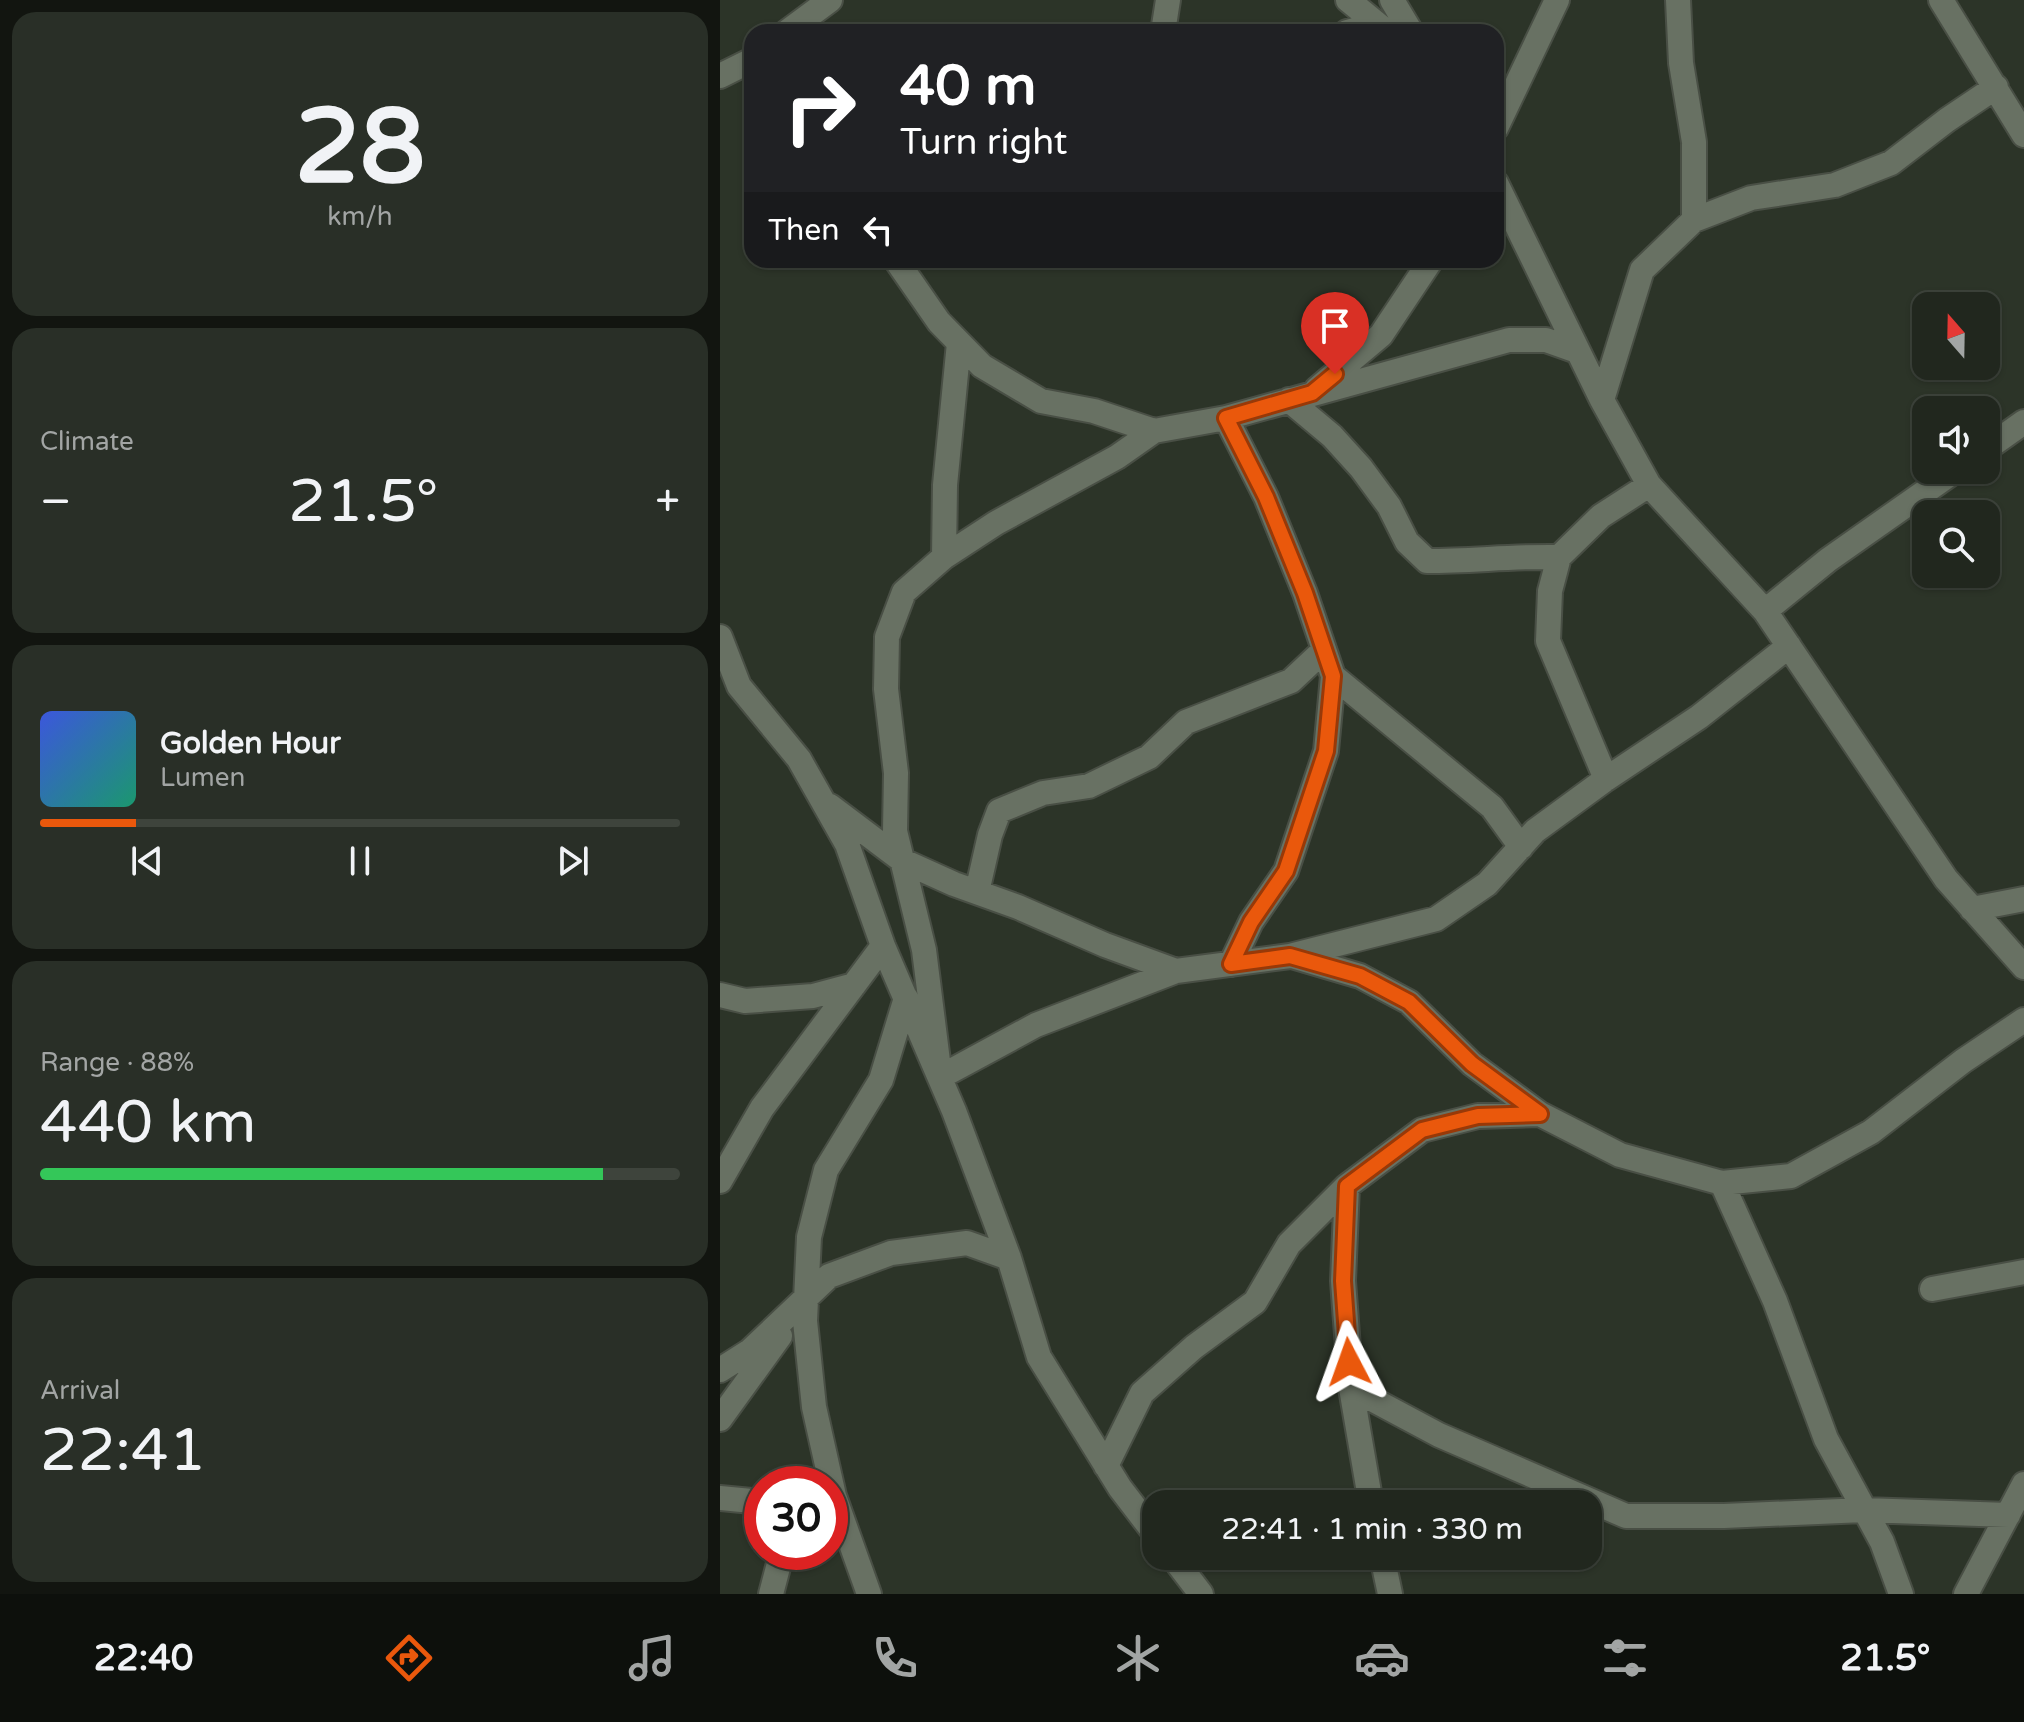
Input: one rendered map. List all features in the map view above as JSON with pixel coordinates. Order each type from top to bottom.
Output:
[{"type":"street","points":[[798,24],[830,0]]},
{"type":"street","points":[[1164,24],[1168,0]]},
{"type":"street","points":[[1348,0],[1377,24]]},
{"type":"street","points":[[1392,0],[1406,24]]},
{"type":"street","points":[[1504,111],[1557,0]]},
{"type":"street","points":[[1678,0],[1681,63],[1694,142],[1694,220]]},
{"type":"street","points":[[1941,0],[2024,135]]},
{"type":"street","points":[[720,76],[744,67]]},
{"type":"street","points":[[1602,400],[1642,270],[1694,220],[1751,198],[1835,185],[1891,163],[1996,87]]},
{"type":"street","points":[[1504,200],[1577,351],[1649,485],[1765,611],[1946,879],[2024,967]]},
{"type":"street","points":[[902,268],[939,322],[982,366],[1041,401],[1094,411],[1154,431]]},
{"type":"street","points":[[1301,396],[1381,335],[1426,268]]},
{"type":"street","points":[[940,1077],[924,950],[895,831],[896,773],[886,689],[887,637],[904,592],[944,557],[996,523],[1117,457],[1154,431],[1226,418],[1509,340],[1546,340],[1577,351]]},
{"type":"street","points":[[944,557],[945,485],[959,343]]},
{"type":"street","points":[[1301,396],[1389,506],[1407,542],[1427,561],[1559,557]]},
{"type":"street","points":[[1226,418],[1266,497],[1305,593],[1333,676],[1326,751],[1286,871],[1251,922],[1231,964]]},
{"type":"street","points":[[2000,439],[2024,422]]},
{"type":"street","points":[[1765,611],[1828,560],[1936,484]]},
{"type":"street","points":[[1606,779],[1548,641],[1550,591],[1559,557],[1601,516],[1649,485]]},
{"type":"street","points":[[720,637],[739,686],[799,759],[847,844],[883,946],[940,1077],[1009,1258],[1039,1357],[1106,1466],[1142,1516]]},
{"type":"street","points":[[940,1077],[1036,1025],[1176,971],[1290,956],[1436,919],[1487,884],[1535,831],[1699,717],[1789,646]]},
{"type":"street","points":[[977,892],[999,811],[1043,793],[1089,786],[1149,757],[1186,722],[1291,681],[1324,650]]},
{"type":"street","points":[[1333,676],[1492,807],[1521,847]]},
{"type":"street","points":[[820,797],[903,861],[1105,945],[1176,971]]},
{"type":"street","points":[[1972,909],[2024,899]]},
{"type":"street","points":[[720,1181],[762,1108],[883,946]]},
{"type":"street","points":[[1290,956],[1360,976],[1409,1002],[1472,1064],[1540,1114],[1620,1155],[1722,1183],[1791,1176],[1871,1132],[1963,1061],[2024,1020]]},
{"type":"street","points":[[720,995],[745,1001],[813,996],[854,985]]},
{"type":"street","points":[[827,1466],[814,1407],[805,1321],[809,1237],[826,1170],[881,1080],[906,998]]},
{"type":"street","points":[[1106,1466],[1142,1393],[1194,1347],[1255,1302],[1289,1244],[1347,1186],[1422,1130],[1478,1116],[1540,1114]]},
{"type":"street","points":[[1722,1183],[1775,1301],[1826,1439],[1882,1542],[1901,1594]]},
{"type":"street","points":[[1347,1186],[1343,1281],[1351,1388],[1369,1490]]},
{"type":"street","points":[[720,1370],[750,1351],[829,1276],[891,1253],[967,1243],[1009,1258]]},
{"type":"street","points":[[1932,1289],[2024,1272]]},
{"type":"street","points":[[720,1419],[767,1357],[806,1297]]},
{"type":"street","points":[[1351,1388],[1439,1435],[1626,1516],[1724,1516],[1864,1510],[2008,1515]]},
{"type":"street","points":[[1966,1594],[2024,1484]]},
{"type":"street","points":[[720,1498],[744,1500]]},
{"type":"street","points":[[848,1549],[869,1594]]},
{"type":"street","points":[[771,1594],[777,1570]]},
{"type":"street","points":[[1183,1570],[1201,1594]]},
{"type":"street","points":[[1385,1570],[1390,1594]]},
{"type":"route","points":[[1335,374],[1312,393],[1226,418],[1266,497],[1305,593],[1333,676],[1326,751],[1286,871],[1251,922],[1231,964],[1290,956],[1360,976],[1409,1002],[1472,1064],[1540,1114],[1478,1116],[1422,1130],[1347,1186],[1343,1281],[1349,1362]]}]
